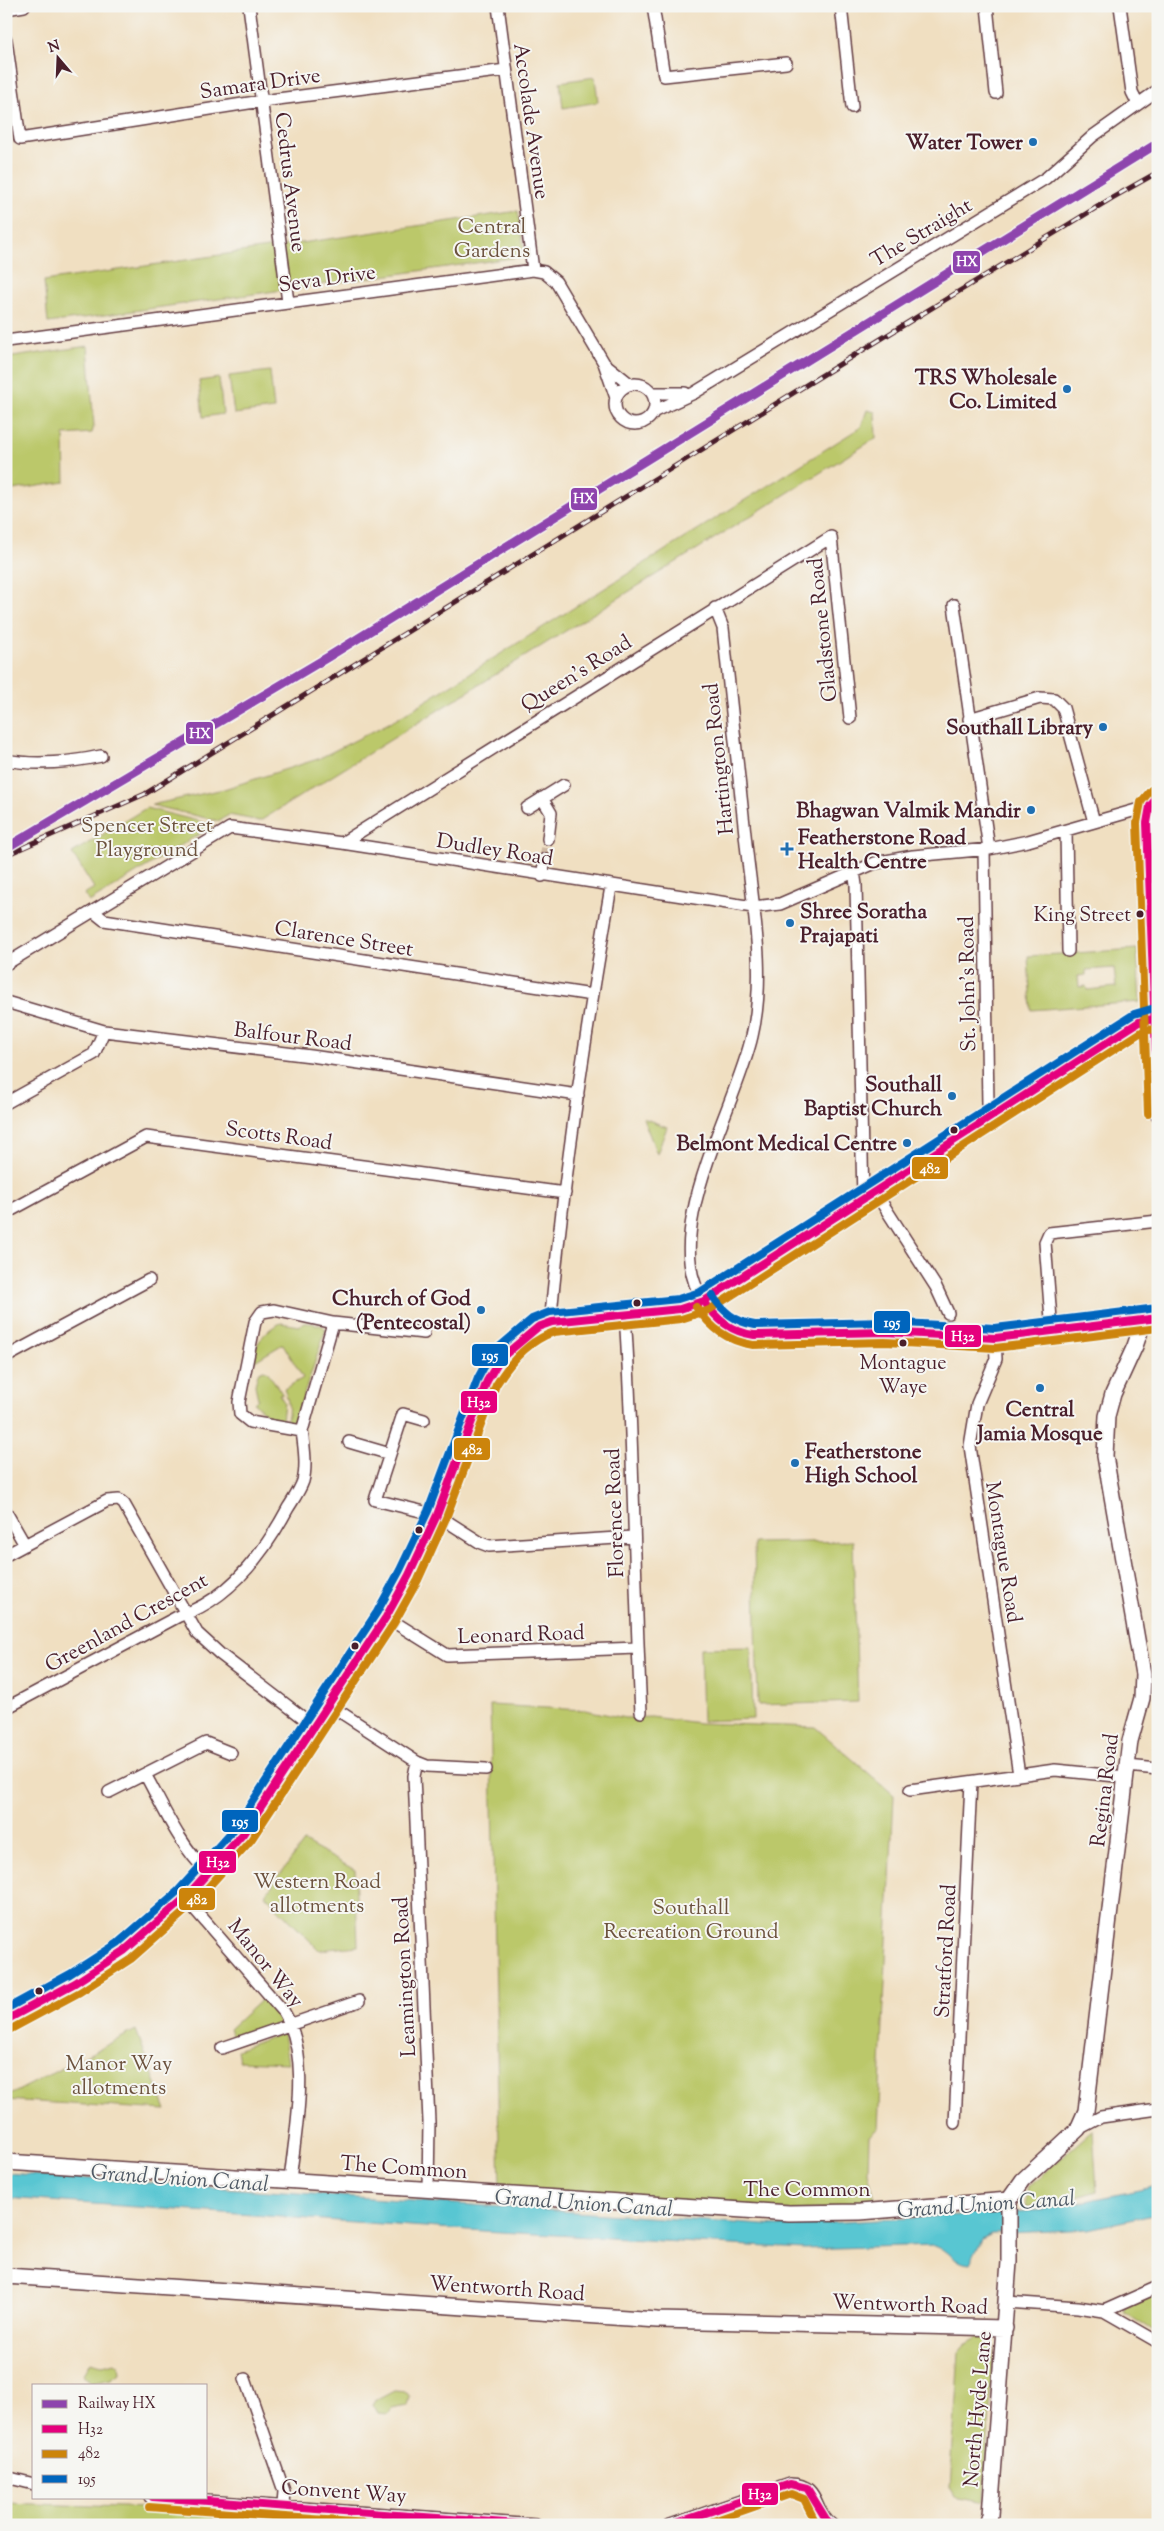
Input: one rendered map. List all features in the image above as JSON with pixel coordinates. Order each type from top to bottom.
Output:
[{"type":"street","points":[[6,9],[24,6]]},
{"type":"street","name":"Cedrus Avenue","points":[[249,6],[288,302]]},
{"type":"street","name":"Accolade Avenue","points":[[498,6],[506,70],[518,128],[533,270]]},
{"type":"street","points":[[653,6],[664,76],[786,64]]},
{"type":"street","points":[[841,6],[852,107]]},
{"type":"street","points":[[987,6],[996,93]]},
{"type":"street","points":[[1120,6],[1132,92],[1138,104]]},
{"type":"street","name":"Samara Drive","points":[[6,40],[20,139],[262,101],[506,70]]},
{"type":"street","name":"The Straight","points":[[655,411],[694,393],[1046,178],[1075,150],[1158,90]]},
{"type":"street","points":[[533,270],[544,272],[556,282],[604,363],[616,398],[616,412],[620,418],[631,424],[643,423],[655,411],[653,393],[643,385],[630,384],[604,363]]},
{"type":"street","name":"Seva Drive","points":[[6,341],[533,270]]},
{"type":"street","points":[[616,398],[619,392],[630,384]]},
{"type":"street","points":[[653,393],[694,393]]},
{"type":"street","name":"Queen's Road","points":[[342,843],[685,626],[831,537]]},
{"type":"street","name":"Gladstone Road","points":[[831,537],[850,718]]},
{"type":"street","name":"St. John's Road","points":[[954,605],[987,849],[988,1106],[991,1118]]},
{"type":"street","name":"Hartington Road","points":[[704,1301],[696,1289],[689,1270],[690,1221],[750,1044],[757,1016],[759,984],[744,818],[723,628],[715,608]]},
{"type":"street","points":[[969,719],[1040,698],[1054,699],[1063,708],[1094,822]]},
{"type":"street","points":[[6,760],[48,762],[101,756]]},
{"type":"street","points":[[527,808],[564,784]]},
{"type":"street","points":[[542,798],[551,813],[548,839]]},
{"type":"street","points":[[1154,802],[1147,823],[1153,885],[1158,1114]]},
{"type":"street","name":"Dudley Road","points":[[94,912],[230,828],[342,843],[611,887],[753,907],[780,904],[875,863],[914,856],[987,849],[1066,830],[1154,802]]},
{"type":"street","points":[[1066,830],[1068,951]]},
{"type":"street","points":[[542,876],[545,859]]},
{"type":"street","points":[[854,871],[869,1196],[936,1287],[948,1313]]},
{"type":"street","points":[[552,1322],[556,1258],[578,1095],[592,995],[611,887]]},
{"type":"street","points":[[6,964],[94,912]]},
{"type":"street","name":"Clarence Street","points":[[94,912],[104,920],[592,995]]},
{"type":"street","name":"Balfour Road","points":[[6,1002],[104,1031],[311,1056],[578,1095]]},
{"type":"street","points":[[6,2020],[75,1984],[124,1951],[185,1898],[244,1834],[386,1617],[409,1575],[436,1515],[487,1380],[500,1359],[517,1343],[538,1327],[552,1322],[680,1309],[704,1301],[1139,1022],[1155,1019]]},
{"type":"street","points":[[6,1103],[94,1054],[104,1031]]},
{"type":"street","name":"Scotts Road","points":[[6,1213],[146,1137],[565,1193]]},
{"type":"street","points":[[1052,1332],[1045,1242],[1049,1233],[1158,1221]]},
{"type":"street","points":[[6,1357],[149,1280]]},
{"type":"street","points":[[704,1301],[720,1322],[740,1334],[885,1332],[995,1338],[1151,1319]]},
{"type":"street","points":[[333,1323],[302,1431],[250,1422],[240,1414],[240,1402],[255,1322],[262,1312],[274,1310],[333,1323],[424,1333]]},
{"type":"street","name":"Florence Road","points":[[626,1314],[641,1712]]},
{"type":"street","name":"Regina Road","points":[[1009,2204],[1022,2180],[1078,2129],[1086,2111],[1090,2091],[1126,1771],[1132,1730],[1142,1698],[1143,1674],[1106,1474],[1105,1441],[1113,1394],[1131,1353],[1151,1319]]},
{"type":"street","points":[[1118,1323],[1128,1337],[1131,1353]]},
{"type":"street","name":"Montague Road","points":[[995,1338],[996,1359],[977,1404],[970,1446],[1019,1775]]},
{"type":"street","points":[[424,1420],[403,1414],[375,1500],[436,1515],[489,1546],[633,1537]]},
{"type":"street","name":"Greenland Crescent","points":[[6,1708],[192,1612],[239,1579],[274,1534],[303,1481],[304,1446],[302,1431]]},
{"type":"street","points":[[349,1442],[390,1454]]},
{"type":"street","points":[[6,1555],[107,1501],[119,1500],[124,1504],[197,1633],[220,1654],[314,1726]]},
{"type":"street","points":[[6,1512],[25,1545]]},
{"type":"street","name":"Leonard Road","points":[[386,1617],[447,1655],[638,1648]]},
{"type":"street","points":[[328,1704],[417,1762],[427,1766],[486,1769]]},
{"type":"street","points":[[109,1792],[206,1743],[231,1753]]},
{"type":"street","name":"Leamington Road","points":[[417,1762],[414,1776],[429,2122],[428,2190]]},
{"type":"street","points":[[910,1790],[1060,1770],[1126,1771],[1158,1769]]},
{"type":"street","points":[[145,1774],[183,1844],[209,1874]]},
{"type":"street","name":"Stratford Road","points":[[955,2123],[971,1782]]},
{"type":"street","name":"Manor Way","points":[[185,1898],[284,2012],[292,2024],[299,2048],[300,2075],[290,2181]]},
{"type":"street","points":[[222,2048],[358,2001]]},
{"type":"street","points":[[1090,2091],[1094,2107],[1109,2116]]},
{"type":"street","points":[[1078,2129],[1092,2120],[1158,2109]]},
{"type":"street","name":"The Common","points":[[6,2162],[789,2213],[860,2212],[1009,2204]]},
{"type":"street","name":"North Hyde Lane","points":[[987,2525],[990,2515],[1007,2302],[1010,2236],[1009,2204]]},
{"type":"street","name":"Wentworth Road","points":[[6,2276],[657,2320],[1005,2328]]},
{"type":"street","points":[[1104,2311],[1158,2287]]},
{"type":"street","points":[[1007,2302],[1078,2307],[1104,2311],[1158,2342]]},
{"type":"street","points":[[245,2379],[284,2491],[283,2506]]},
{"type":"street","points":[[6,2477],[32,2484]]},
{"type":"street","points":[[670,2525],[790,2484],[801,2484],[810,2490],[827,2521],[832,2525]]},
{"type":"street","name":"Convent Way","points":[[165,2498],[536,2525]]},
{"type":"green space","points":[[595,77],[598,102],[563,108],[560,82]]},
{"type":"green space","name":"Central Gardens","points":[[518,211],[525,256],[48,323],[44,281]]},
{"type":"green space","points":[[88,346],[94,426],[92,433],[64,435],[65,482],[6,491],[6,358]]},
{"type":"green space","points":[[270,371],[274,409],[234,414],[229,376]]},
{"type":"green space","points":[[219,378],[223,414],[203,417],[199,381]]},
{"type":"green space","points":[[867,410],[875,412],[876,438],[260,821],[229,815],[218,821],[151,805],[224,789],[318,759],[397,719],[861,427]]},
{"type":"green space","name":"Spencer Street Playground","points":[[146,808],[214,825],[89,902],[84,894],[94,888],[72,853]]},
{"type":"green space","points":[[1137,949],[1140,1002],[1031,1010],[1028,956]],"holes":[[[1114,968],[1116,987],[1087,990],[1086,986],[1079,987],[1078,976],[1086,975],[1086,970]]]},
{"type":"green space","points":[[643,1118],[667,1127],[657,1154]]},
{"type":"green space","points":[[281,1323],[300,1326],[302,1323],[312,1323],[326,1329],[294,1424],[286,1422],[288,1406],[284,1389],[303,1378],[283,1344],[250,1364],[264,1334]]},
{"type":"green space","points":[[263,1370],[267,1371],[283,1395],[279,1394],[284,1402],[282,1421],[269,1416],[254,1403],[258,1399],[255,1385],[258,1373]]},
{"type":"green space","points":[[853,1541],[858,1702],[758,1705],[754,1543]]},
{"type":"green space","points":[[751,1647],[753,1719],[702,1721],[700,1648]]},
{"type":"green space","name":"Southall Recreation Ground","points":[[490,1705],[585,1710],[625,1718],[651,1717],[699,1723],[815,1727],[894,1795],[878,2128],[869,2136],[868,2172],[877,2206],[791,2211],[500,2195]]},
{"type":"green space","name":"Western Road allotments","points":[[304,1842],[355,1870],[358,1946],[319,1950],[265,1895]]},
{"type":"green space","points":[[263,1998],[281,2023],[234,2039],[229,2029]]},
{"type":"green space","name":"Manor Way allotments","points":[[136,2030],[166,2110],[6,2100],[6,2097]]},
{"type":"green space","points":[[283,2033],[288,2063],[239,2061],[237,2050]]},
{"type":"green space","points":[[1093,2130],[1097,2191],[1060,2202],[1025,2207],[1029,2186]]},
{"type":"green space","points":[[1158,2294],[1158,2331],[1154,2332],[1124,2312],[1126,2307]]},
{"type":"green space","points":[[979,2337],[988,2340],[994,2350],[984,2501],[981,2502],[955,2497],[950,2488],[959,2352],[965,2345]]},
{"type":"green space","points":[[91,2362],[103,2365],[114,2362],[118,2365],[119,2373],[111,2379],[91,2383],[84,2374]]},
{"type":"green space","points":[[394,2391],[407,2392],[410,2396],[408,2405],[392,2408],[388,2414],[378,2413],[373,2404],[375,2401]]},
{"type":"green space","points":[[6,2503],[209,2510],[216,2525],[6,2525]]},
{"type":"water","points":[[6,2173],[778,2226],[1043,2210],[1158,2186],[1158,2214],[1088,2229],[992,2234],[982,2239],[970,2264],[956,2259],[935,2245],[804,2249],[483,2231],[6,2198]]},
{"type":"tunnel","points":[[545,859],[548,839]]},
{"type":"railway","points":[[6,855],[145,794],[853,356],[1158,172]]},
{"type":"rail line","name":"HX","points":[[6,848],[328,657],[1158,143]]},
{"type":"transit line","name":"482","points":[[1148,1114],[1137,823],[1141,802],[1151,790]]},
{"type":"transit line","name":"H32","points":[[1158,797],[1150,806],[1147,823],[1158,1107]]},
{"type":"transit line","name":"195","points":[[6,2009],[70,1974],[118,1943],[178,1891],[235,1828],[377,1612],[400,1570],[428,1511],[478,1378],[491,1354],[532,1319],[550,1312],[678,1299],[700,1292],[1134,1014],[1151,1009]]},
{"type":"transit line","name":"H32","points":[[6,2020],[75,1983],[124,1951],[185,1898],[243,1834],[386,1617],[409,1575],[437,1515],[487,1381],[500,1359],[538,1327],[552,1322],[680,1309],[704,1301],[1139,1022],[1153,1019]]},
{"type":"transit line","name":"482","points":[[11,2029],[80,1992],[131,1959],[192,1905],[251,1840],[394,1623],[418,1580],[446,1518],[496,1385],[520,1353],[536,1341],[554,1332],[681,1319],[709,1310],[1143,1031],[1155,1029]]},
{"type":"transit line","name":"195","points":[[712,1295],[730,1315],[748,1324],[755,1325],[885,1322],[995,1328],[1157,1308]]},
{"type":"transit line","name":"H32","points":[[704,1301],[725,1324],[738,1331],[754,1335],[885,1332],[995,1338],[1158,1318]]},
{"type":"transit line","name":"482","points":[[696,1307],[714,1327],[727,1337],[753,1345],[885,1342],[995,1348],[1158,1328]]},
{"type":"transit line","name":"H32","points":[[671,2525],[790,2484],[807,2488],[826,2519],[832,2525]]},
{"type":"transit line","name":"482","points":[[702,2525],[791,2494],[804,2499],[817,2525]]},
{"type":"transit line","name":"H32","points":[[167,2498],[533,2525]]},
{"type":"transit line","name":"482","points":[[149,2507],[394,2525]]},
{"type":"place","name":"Water Tower","points":[[1033,142]]},
{"type":"place","name":"TRS Wholesale Co. Limited","points":[[1067,389]]},
{"type":"place","name":"Southall Library","points":[[1103,727]]},
{"type":"place","name":"Bhagwan Valmik Mandir","points":[[1031,810]]},
{"type":"place","name":"Featherstone Road Health Centre","points":[[787,849]]},
{"type":"place","name":"King Street","points":[[1140,914]]},
{"type":"place","name":"Shree Soratha Prajapati","points":[[790,923]]},
{"type":"place","name":"Southall Baptist Church","points":[[952,1096]]},
{"type":"place","name":"Belmont Medical Centre","points":[[907,1143]]},
{"type":"place","name":"Church of God (Pentecostal)","points":[[481,1310]]},
{"type":"place","name":"Montague Waye","points":[[903,1343]]},
{"type":"place","name":"Central Jamia Mosque","points":[[1040,1388]]},
{"type":"place","name":"Featherstone High School","points":[[795,1463]]},
{"type":"water label","name":"Grand Union Canal","points":[[180,2177]]},
{"type":"water label","name":"Grand Union Canal","points":[[584,2202]]},
{"type":"water label","name":"Grand Union Canal","points":[[986,2203]]}]
